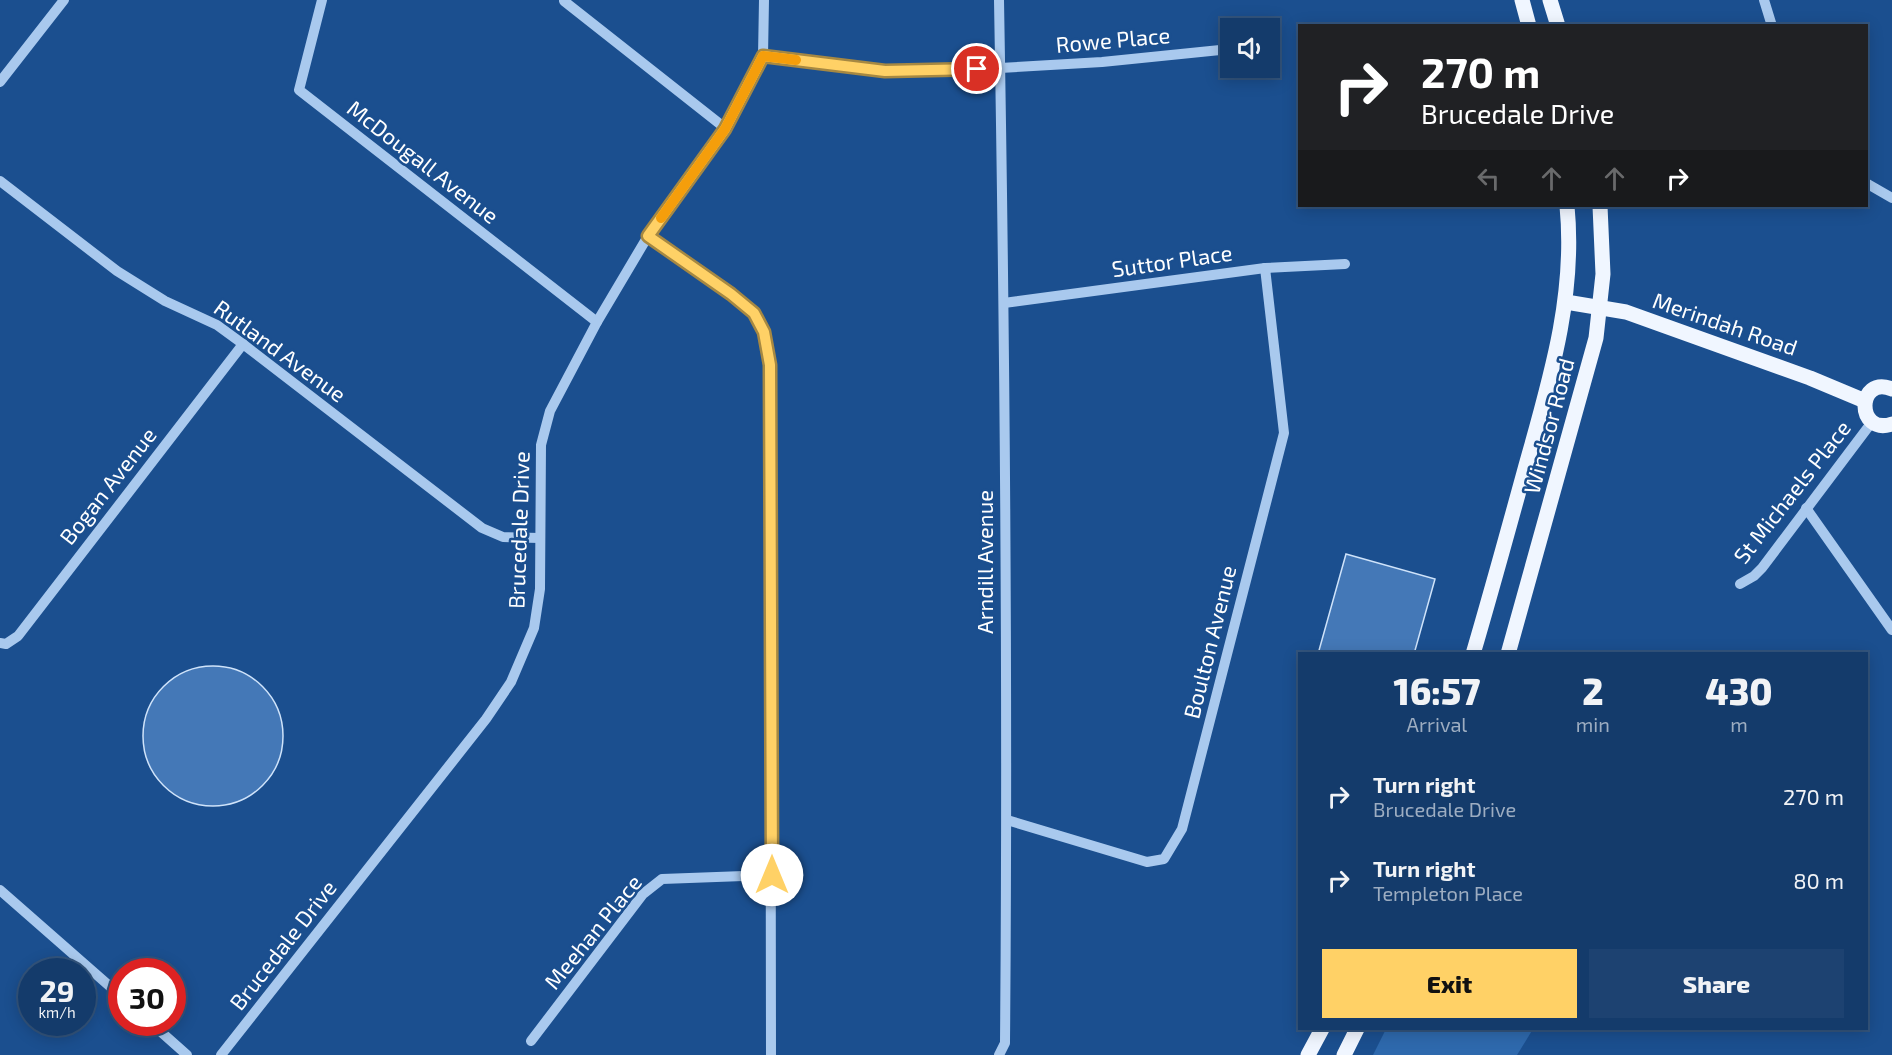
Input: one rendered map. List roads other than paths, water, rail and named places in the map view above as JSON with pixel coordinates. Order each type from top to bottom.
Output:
[{"type":"main road","points":[[1522,0],[1528,24]]},
{"type":"main road","points":[[1550,0],[1557,24]]},
{"type":"main road","name":"Windsor Road","points":[[1474,652],[1561,332],[1566,302],[1569,252],[1567,207]]},
{"type":"main road","name":"Windsor Road","points":[[1509,652],[1596,338],[1603,258],[1600,207]]},
{"type":"main road","name":"Merindah Road","points":[[1566,302],[1626,312],[1810,378],[1865,401]]},
{"type":"main road","points":[[1892,389],[1881,387],[1874,389],[1865,401],[1867,416],[1872,422],[1879,425],[1892,424]]},
{"type":"main road","points":[[1308,1055],[1321,1030]]},
{"type":"main road","points":[[1345,1052],[1346,1030]]},
{"type":"main road","points":[[1345,1052],[1356,1030]]},
{"type":"street","points":[[0,82],[64,0]]},
{"type":"street","name":"McDougall Avenue","points":[[322,0],[299,90],[597,322]]},
{"type":"street","name":"Brucedale Drive","points":[[221,1055],[486,719],[511,682],[534,628],[540,589],[541,446],[550,411],[597,322],[648,236],[725,129],[763,56],[764,0]]},
{"type":"street","name":"Arndill Avenue","points":[[999,0],[1004,303],[1007,820],[1005,1043],[999,1055]]},
{"type":"street","points":[[1764,0],[1771,24]]},
{"type":"street","points":[[564,1],[725,129]]},
{"type":"street","name":"Rowe Place","points":[[763,56],[885,71],[1102,62],[1220,50]]},
{"type":"street","name":"Rutland Avenue","points":[[0,181],[117,271],[165,301],[217,325],[482,528],[503,537],[540,538]]},
{"type":"street","points":[[1868,184],[1892,198]]},
{"type":"street","points":[[648,236],[731,294],[754,313],[764,332],[770,365],[771,1055]]},
{"type":"street","name":"Suttor Place","points":[[1004,303],[1265,268],[1346,264]]},
{"type":"street","name":"Boulton Avenue","points":[[1007,820],[1147,862],[1164,859],[1182,829],[1284,433],[1265,268]]},
{"type":"street","name":"Bogan Avenue","points":[[0,643],[6,644],[18,636],[243,344]]},
{"type":"street","name":"St Michaels Place","points":[[1740,584],[1762,568],[1872,422]]},
{"type":"street","points":[[1806,508],[1892,630]]},
{"type":"street","name":"Meehan Place","points":[[531,1041],[643,894],[662,879],[772,875]]},
{"type":"street","points":[[0,890],[108,985]]},
{"type":"street","points":[[166,1036],[187,1055]]}]
